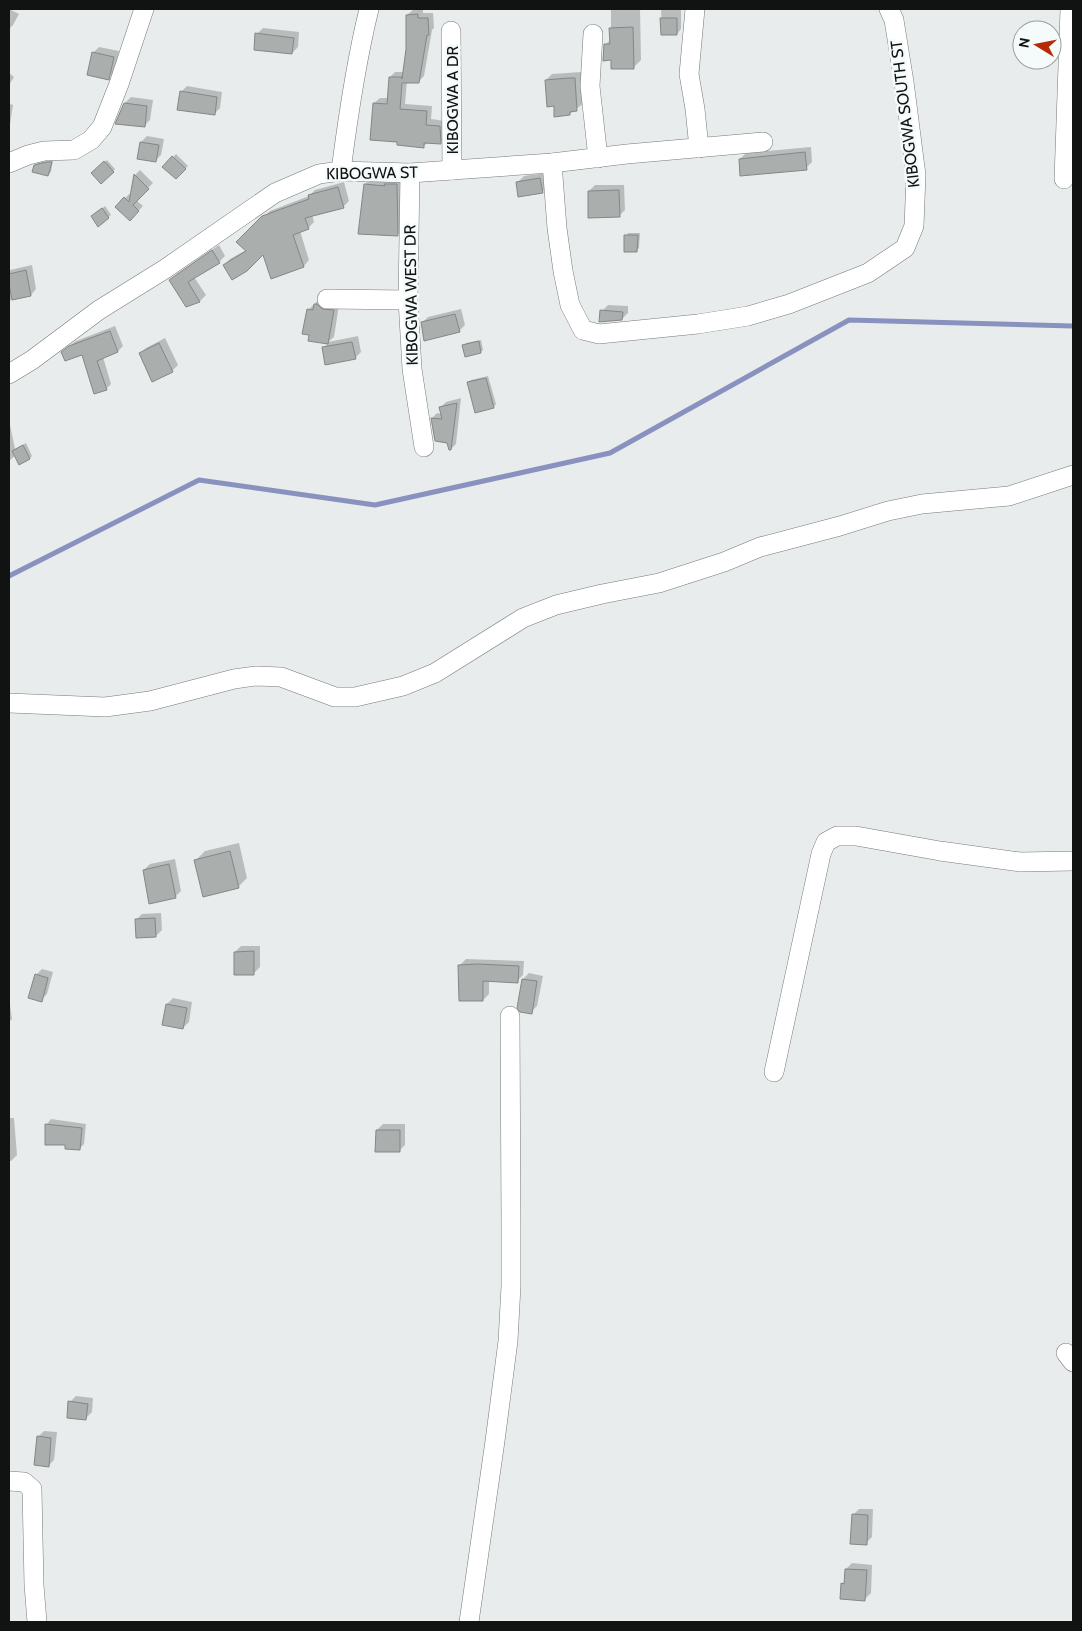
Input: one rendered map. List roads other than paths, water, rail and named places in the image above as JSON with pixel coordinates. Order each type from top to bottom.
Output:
[{"type":"street","points":[[9,163],[44,151],[74,150],[91,140],[102,127],[120,84],[144,9]]},
{"type":"street","points":[[341,171],[350,105],[369,9]]},
{"type":"street","points":[[695,9],[689,74],[699,148]]},
{"type":"street","name":"KIBOGWA SOUTH ST","points":[[552,163],[557,228],[563,271],[570,305],[583,330],[600,334],[698,324],[748,316],[789,304],[868,273],[905,248],[914,226],[916,175],[894,20],[889,9]]},
{"type":"street","points":[[1064,179],[1070,9]]},
{"type":"street","name":"KIBOGWA A DR","points":[[451,31],[452,170]]},
{"type":"street","points":[[593,34],[590,86],[598,158]]},
{"type":"street","name":"KIBOGWA ST","points":[[9,374],[32,360],[99,310],[165,269],[274,194],[319,174],[341,171],[410,173],[552,163],[763,142]]},
{"type":"street","name":"KIBOGWA WEST DR","points":[[410,173],[408,300],[412,369],[424,447]]},
{"type":"street","points":[[327,299],[408,300]]},
{"type":"street","points":[[9,703],[104,707],[150,700],[234,679],[256,676],[281,677],[335,697],[355,697],[403,686],[435,673],[523,618],[556,605],[659,583],[724,562],[760,547],[840,526],[888,510],[922,504],[1009,496],[1073,475]]},
{"type":"street","points":[[774,1072],[821,854],[826,842],[837,836],[856,836],[940,851],[1020,862],[1073,861]]},
{"type":"street","points":[[469,1622],[508,1341],[511,1251],[510,1016]]},
{"type":"street","points":[[9,1481],[24,1482],[32,1489],[34,1585],[37,1622]]},
{"type":"waterway","points":[[9,576],[199,480],[375,505],[610,453],[849,320],[1073,326]]}]
